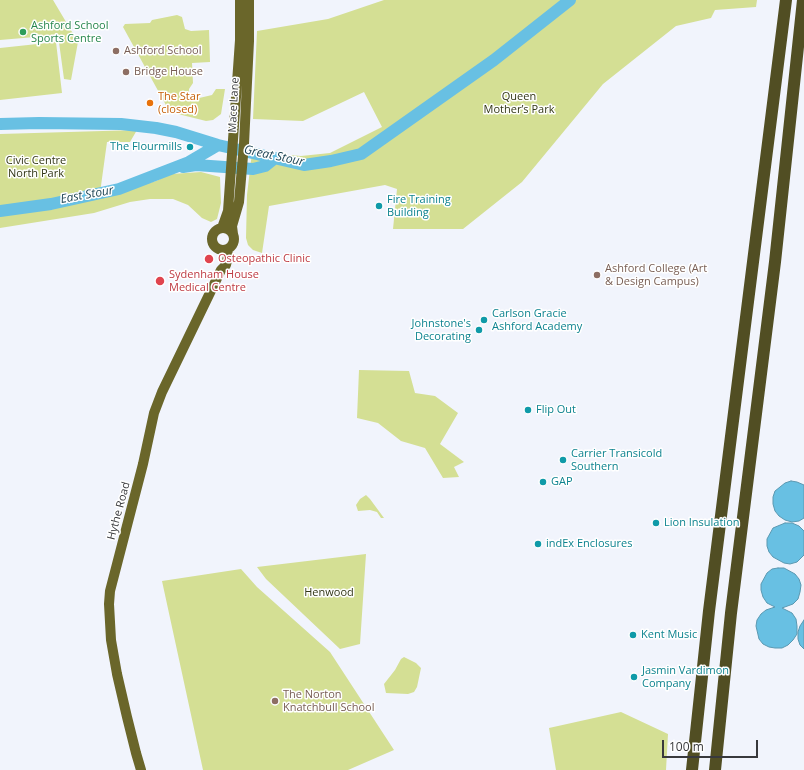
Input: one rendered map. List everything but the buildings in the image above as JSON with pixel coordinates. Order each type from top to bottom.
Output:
[{"type":"highway","points":[[692,770],[709,611],[786,0]]},
{"type":"highway","points":[[714,770],[732,605],[775,262],[803,0]]},
{"type":"main road","name":"Mace Lane","points":[[222,228],[228,211],[231,173],[232,140],[240,40],[240,0]]},
{"type":"main road","name":"Mace Lane","points":[[233,234],[232,226],[239,202],[242,174],[249,42],[249,0]]},
{"type":"main road","points":[[222,228],[229,230],[233,234],[234,238],[234,244],[223,250],[213,244],[212,237],[222,228]]},
{"type":"main road","name":"Hythe Road","points":[[141,770],[127,717],[112,647],[109,604],[110,591],[143,464],[154,413],[162,392],[221,270],[226,265],[228,256],[223,250]]},
{"type":"green space","points":[[0,0],[53,0],[78,42],[71,80],[64,79],[58,35],[0,40]]},
{"type":"green space","name":"Queen Mother’s Park","points":[[384,0],[757,0],[756,7],[715,10],[711,18],[676,26],[603,84],[522,182],[463,229],[393,229],[397,189],[385,185],[269,206],[262,253],[253,250],[248,245],[246,238],[247,195],[252,152],[301,156],[330,153],[382,127],[364,92],[303,121],[253,119],[257,31],[328,19]]},
{"type":"green space","points":[[177,15],[182,17],[185,29],[191,31],[209,30],[210,62],[192,63],[193,83],[189,89],[189,94],[195,99],[212,95],[216,89],[225,89],[221,114],[213,120],[206,121],[174,113],[167,107],[123,27],[125,24],[150,23],[152,20]]},
{"type":"green space","points":[[56,42],[62,93],[0,100],[0,48]]},
{"type":"green space","name":"Civic Centre North Park","points":[[137,130],[130,142],[107,142],[100,193],[0,208],[0,134]]},
{"type":"green space","points":[[201,172],[220,177],[221,203],[217,219],[211,222],[202,218],[188,205],[173,199],[150,199],[130,202],[94,213],[0,228],[0,212],[45,206],[112,194],[156,181],[171,174]]},
{"type":"green space","points":[[359,370],[409,371],[415,393],[435,396],[458,413],[440,444],[464,462],[454,467],[459,477],[443,478],[425,448],[401,441],[378,423],[357,418]]},
{"type":"green space","points":[[366,495],[384,518],[381,518],[377,512],[370,510],[358,511],[356,505],[360,499]]},
{"type":"green space","name":"Henwood","points":[[366,554],[360,644],[340,649],[266,579],[257,567]]},
{"type":"green space","name":"The Norton Knatchbull School","points":[[241,569],[257,587],[330,652],[394,750],[348,770],[203,770],[162,581]]},
{"type":"green space","points":[[404,657],[416,663],[421,668],[417,687],[414,692],[408,694],[386,693],[384,684],[395,670],[401,659]]},
{"type":"green space","points":[[621,712],[668,734],[666,770],[556,770],[549,728]]},
{"type":"water","points":[[791,481],[804,485],[804,518],[799,521],[792,522],[779,516],[775,511],[773,504],[775,491],[785,483]]},
{"type":"water","points":[[785,523],[792,523],[799,526],[804,531],[804,555],[797,562],[790,564],[784,563],[773,557],[767,546],[767,539],[773,528]]},
{"type":"water","points":[[784,568],[795,574],[801,585],[798,599],[793,604],[782,608],[792,613],[796,619],[797,634],[788,645],[782,648],[769,647],[763,644],[759,639],[756,626],[757,620],[761,614],[766,610],[775,607],[767,603],[763,597],[761,584],[767,573],[772,569]]},
{"type":"water","points":[[804,620],[804,649],[800,645],[798,632]]},
{"type":"waterway","name":"Great Stour","points":[[0,124],[121,124],[176,132],[218,145],[304,165],[331,161],[361,154],[494,60],[570,0]]},
{"type":"waterway","name":"East Stour","points":[[0,211],[51,204],[119,189],[189,162],[218,145]]},
{"type":"waterway","name":"East Stour","points":[[183,167],[196,165],[253,169],[265,166],[275,158]]},
{"type":"place","name":"Ashford School Sports Centre","points":[[23,32]]},
{"type":"place","name":"Ashford School","points":[[116,51]]},
{"type":"place","name":"Bridge House","points":[[126,72]]},
{"type":"place","name":"The Star (closed)","points":[[150,103]]},
{"type":"place","name":"The Flourmills","points":[[190,147]]},
{"type":"place","name":"Fire Training Building","points":[[379,206]]},
{"type":"place","name":"Osteopathic Clinic","points":[[209,259]]},
{"type":"place","name":"Ashford College (Art & Design Campus)","points":[[597,275]]},
{"type":"place","name":"Sydenham House Medical Centre","points":[[160,281]]},
{"type":"place","name":"Carlson Gracie Ashford Academy","points":[[484,320]]},
{"type":"place","name":"Johnstone's Decorating","points":[[479,330]]},
{"type":"place","name":"Flip Out","points":[[528,410]]},
{"type":"place","name":"Carrier Transicold Southern","points":[[563,460]]},
{"type":"place","name":"GAP","points":[[543,482]]},
{"type":"place","name":"Lion Insulation","points":[[656,523]]},
{"type":"place","name":"indEx Enclosures","points":[[538,544]]},
{"type":"place","name":"Kent Music","points":[[633,635]]},
{"type":"place","name":"Jasmin Vardimon Company","points":[[634,677]]},
{"type":"place","name":"The Norton Knatchbull School","points":[[275,701]]}]
